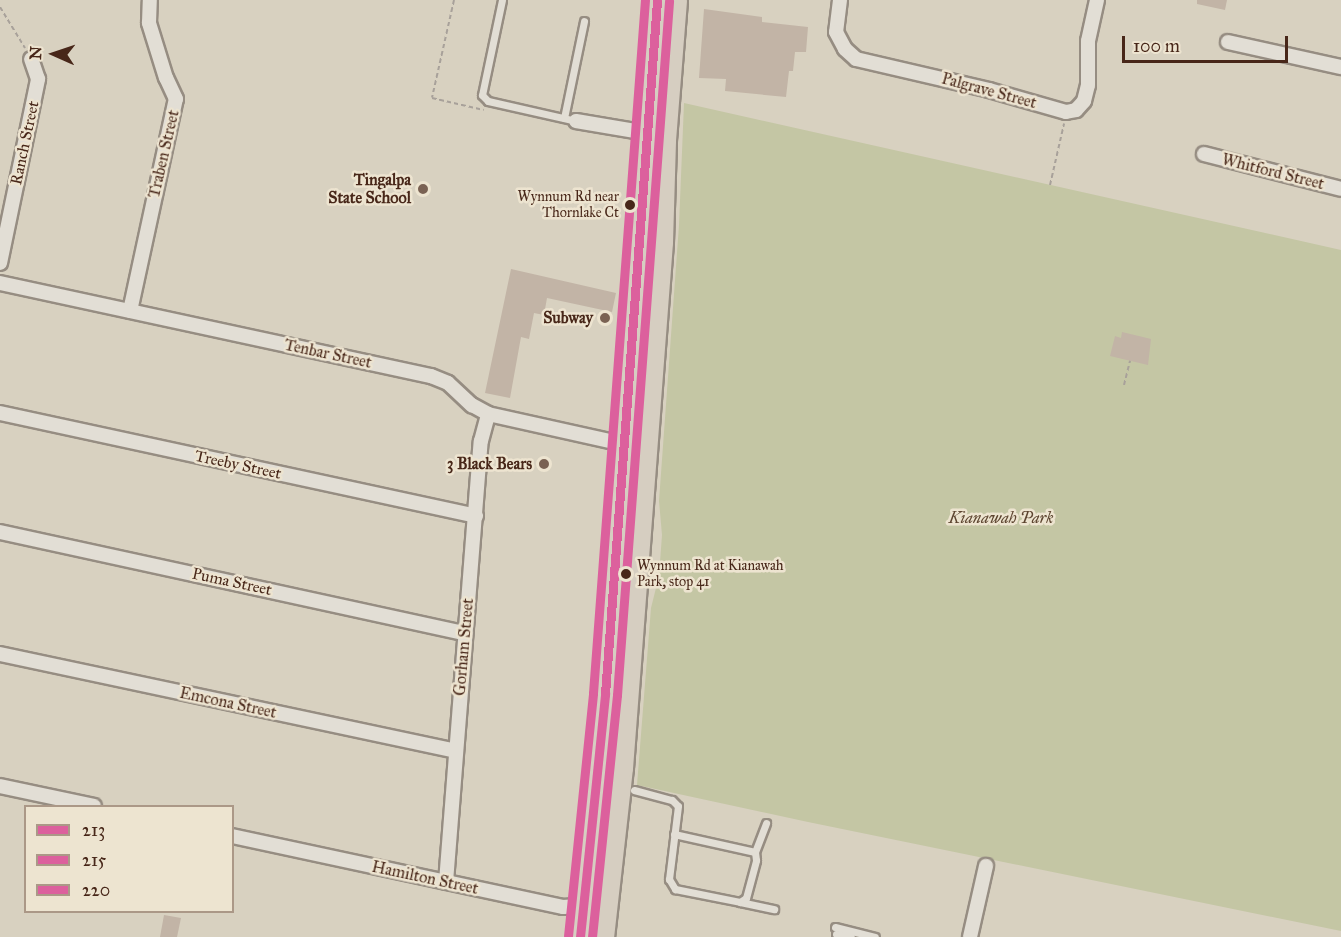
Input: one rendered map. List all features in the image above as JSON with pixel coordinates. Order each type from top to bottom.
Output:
[{"type":"main road","points":[[580,937],[605,694],[647,133],[661,0]]},
{"type":"main road","points":[[603,937],[618,810],[646,449],[661,0]]},
{"type":"main road","points":[[605,694],[617,679],[628,679]]},
{"type":"street","name":"Traben Street","points":[[130,311],[176,99],[166,78],[149,23],[150,0]]},
{"type":"street","name":"Palgrave Street","points":[[840,0],[836,32],[844,49],[856,59],[989,90],[1066,112]]},
{"type":"street","points":[[1066,112],[1076,110],[1084,100],[1088,85],[1088,41],[1097,0]]},
{"type":"street","points":[[1228,42],[1341,67]]},
{"type":"street","name":"Ranch Street","points":[[0,263],[38,79],[31,59]]},
{"type":"street","points":[[570,120],[647,133]]},
{"type":"street","name":"Whitford Street","points":[[1204,154],[1341,189]]},
{"type":"street","name":"Tenbar Street","points":[[0,283],[431,376],[448,383],[472,405],[488,414],[646,449]]},
{"type":"street","name":"Treeby Street","points":[[0,413],[476,516]]},
{"type":"street","name":"Gorham Street","points":[[446,882],[482,441],[488,414]]},
{"type":"street","name":"Puma Street","points":[[0,532],[465,633]]},
{"type":"street","name":"Emcona Street","points":[[0,654],[456,751]]},
{"type":"street","points":[[0,786],[85,805]]},
{"type":"street","name":"Hamilton Street","points":[[234,836],[554,906],[583,907]]},
{"type":"street","points":[[970,937],[986,866]]},
{"type":"street","points":[[583,907],[595,905],[609,887]]},
{"type":"lane","points":[[502,0],[482,94],[488,101],[570,120],[584,21]]},
{"type":"lane","points":[[634,790],[672,800],[678,806],[669,879],[675,889],[774,909]]},
{"type":"lane","points":[[740,902],[746,898],[756,860],[755,852],[766,824]]},
{"type":"lane","points":[[674,834],[755,852]]},
{"type":"lane","points":[[851,937],[836,931],[875,937]]},
{"type":"path","points":[[0,7],[31,59]]},
{"type":"path","points":[[1050,185],[1066,112]]},
{"type":"path","points":[[1124,385],[1130,361]]},
{"type":"green space","name":"Kianawah Park","points":[[684,103],[1341,250],[1341,931],[637,785],[651,608],[659,576],[662,535],[659,501],[679,225]]},
{"type":"building","points":[[1197,0],[1227,0],[1225,10],[1197,4]]},
{"type":"building","points":[[704,9],[762,17],[762,22],[808,27],[806,52],[795,52],[793,71],[789,71],[786,97],[725,91],[726,79],[699,78]]},
{"type":"building","points":[[511,269],[616,293],[612,312],[547,298],[544,315],[534,313],[529,339],[521,337],[510,398],[485,393]]},
{"type":"building","points":[[1122,332],[1151,339],[1148,365],[1110,356],[1115,336],[1121,338]]},
{"type":"building","points":[[164,915],[181,918],[177,937],[160,937]]},
{"type":"transit line","name":"220","points":[[568,936],[593,693],[645,0]]},
{"type":"transit line","name":"213","points":[[580,937],[605,694],[657,0]]},
{"type":"transit line","name":"215","points":[[592,937],[617,695],[669,1]]},
{"type":"place","name":"Tingalpa State School","points":[[423,189]]},
{"type":"place","name":"Wynnum Rd near Thornlake Ct","points":[[630,205]]},
{"type":"place","name":"Subway","points":[[605,318]]},
{"type":"place","name":"3 Black Bears","points":[[544,464]]},
{"type":"place","name":"Wynnum Rd at Kianawah Park, stop 41","points":[[626,574]]}]
